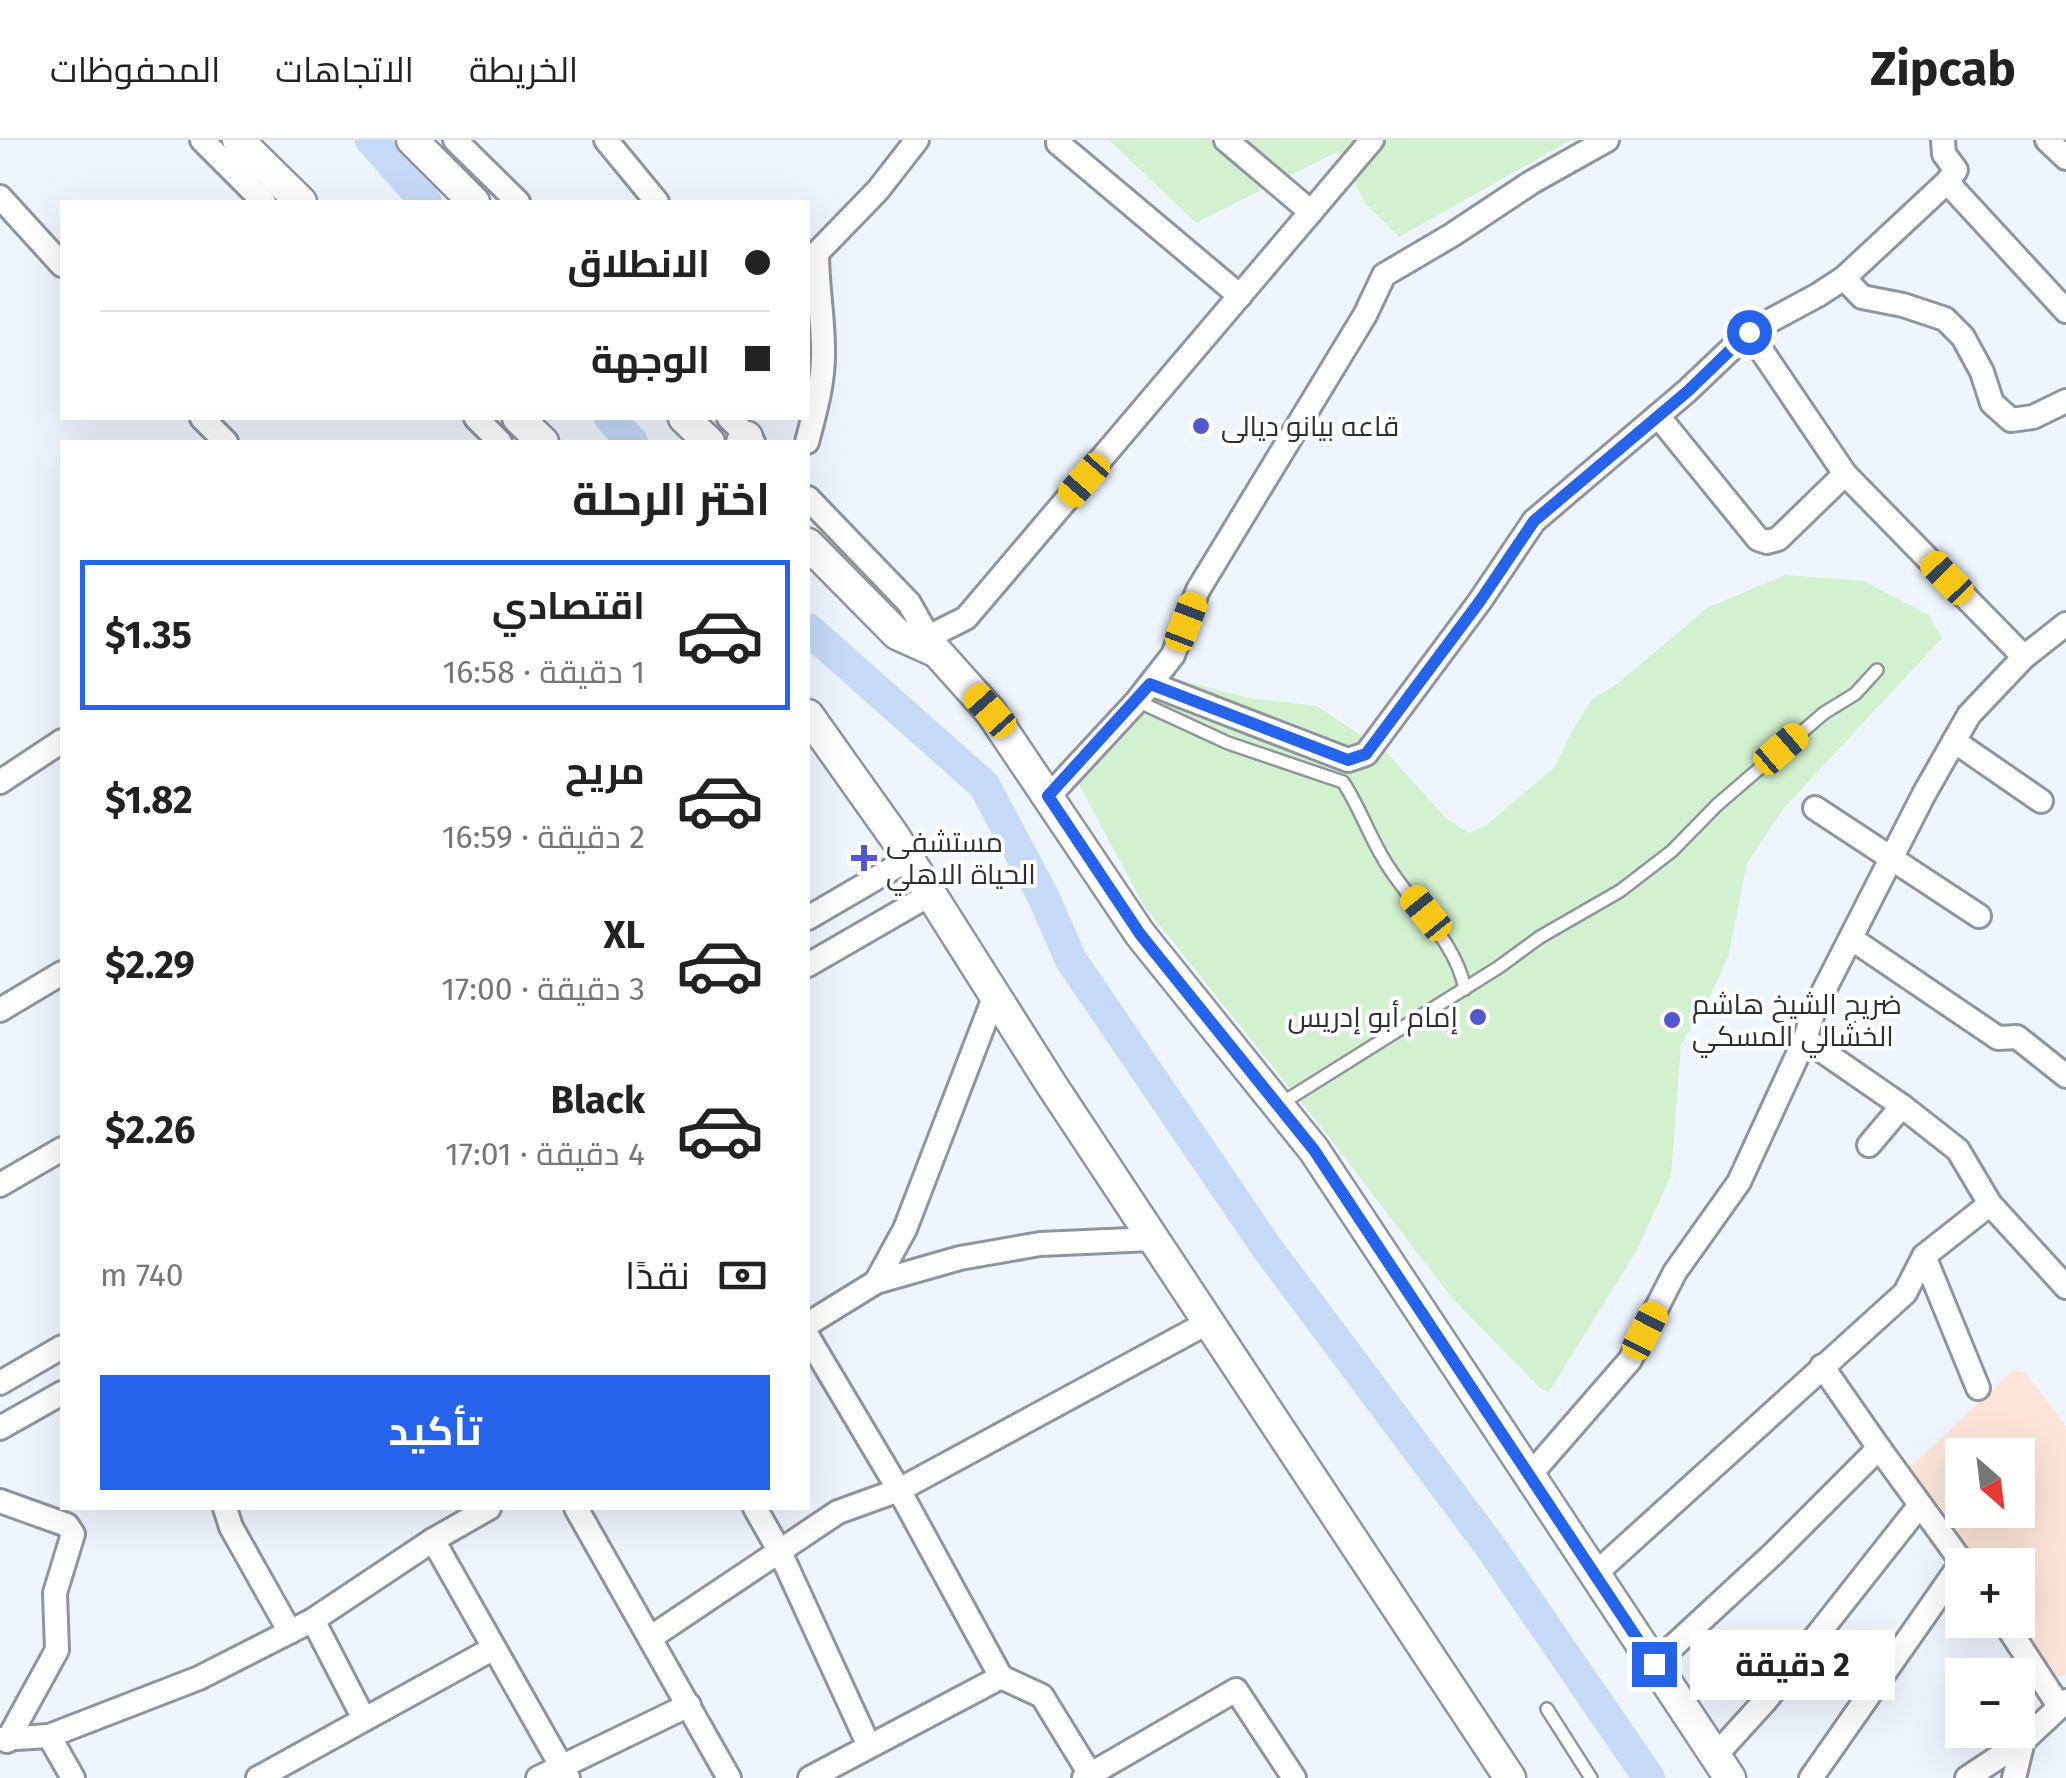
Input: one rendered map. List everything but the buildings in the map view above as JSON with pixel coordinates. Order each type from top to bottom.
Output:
[{"type":"street","points":[[202,140],[262,200]]},
{"type":"street","points":[[238,140],[299,200]]},
{"type":"street","points":[[412,140],[472,200]]},
{"type":"street","points":[[455,140],[516,200]]},
{"type":"street","points":[[606,140],[656,200]]},
{"type":"street","points":[[808,440],[820,392],[823,348],[817,254],[878,190],[917,140]]},
{"type":"street","points":[[1226,140],[1311,212]]},
{"type":"street","points":[[933,644],[966,618],[1372,140]]},
{"type":"street","points":[[1048,796],[1144,692],[1173,654],[1198,590],[1364,316],[1384,275],[1607,140]]},
{"type":"street","points":[[1144,692],[1348,760],[1366,754],[1534,521],[1658,416],[1749,332],[1844,278],[1948,182],[1956,170],[1944,154],[1943,140]]},
{"type":"street","points":[[2047,140],[2066,158]]},
{"type":"street","points":[[1058,143],[1240,296]]},
{"type":"street","points":[[1948,182],[2066,311]]},
{"type":"street","points":[[0,197],[60,263]]},
{"type":"street","points":[[1844,278],[1862,296],[1946,319],[1963,337],[1982,372],[1992,403],[2011,420],[2034,417],[2066,402]]},
{"type":"street","points":[[1749,332],[1845,474],[2024,657]]},
{"type":"street","points":[[1658,416],[1758,539],[1766,542],[1778,539],[1845,474]]},
{"type":"street","points":[[204,420],[224,440]]},
{"type":"street","points":[[478,420],[498,440]]},
{"type":"street","points":[[520,420],[541,440]]},
{"type":"street","points":[[686,420],[707,440]]},
{"type":"street","points":[[810,500],[902,594],[933,644],[990,711],[1140,934],[1314,1150],[1723,1767],[1766,1700],[1920,1505]]},
{"type":"street","points":[[810,546],[898,634],[933,644]]},
{"type":"street","points":[[1530,1475],[1630,1360],[1676,1272],[1739,1182],[1806,1039],[1814,1010],[1969,715],[2024,657],[2066,624]]},
{"type":"street","points":[[818,741],[931,894],[1152,1238],[1510,1778]]},
{"type":"street","points":[[1954,741],[2041,801]]},
{"type":"street","points":[[0,782],[60,742]]},
{"type":"street","points":[[1815,808],[1980,916]]},
{"type":"street","points":[[810,917],[908,860]]},
{"type":"street","points":[[810,964],[931,894]]},
{"type":"street","points":[[1852,939],[1998,1038],[2017,1036],[2066,1076]]},
{"type":"street","points":[[0,1010],[60,974]]},
{"type":"street","points":[[876,1282],[905,1228],[995,995]]},
{"type":"street","points":[[1806,1039],[1958,1150],[1990,1204],[2066,1287]]},
{"type":"street","points":[[1869,1145],[1902,1106]]},
{"type":"street","points":[[0,1185],[60,1151]]},
{"type":"street","points":[[1595,1574],[1905,1293],[1924,1256],[1990,1204]]},
{"type":"street","points":[[810,1323],[876,1282],[960,1258],[1040,1244],[1152,1238]]},
{"type":"street","points":[[1924,1256],[1978,1388]]},
{"type":"street","points":[[650,1638],[838,1512],[899,1490],[1208,1323]]},
{"type":"street","points":[[810,1340],[899,1490],[1001,1677],[1042,1696],[1087,1776],[1236,1690],[1294,1778]]},
{"type":"street","points":[[0,1383],[60,1348]]},
{"type":"street","points":[[1822,1366],[1951,1548]]},
{"type":"street","points":[[0,1428],[60,1393]]},
{"type":"street","points":[[1654,1664],[1774,1553],[1878,1448]]},
{"type":"street","points":[[0,1501],[67,1525],[72,1534],[56,1594],[57,1650],[4,1740]]},
{"type":"street","points":[[226,1510],[231,1527],[290,1632]]},
{"type":"street","points":[[4,1740],[50,1736],[199,1678],[313,1620],[480,1510]]},
{"type":"street","points":[[577,1510],[729,1778]]},
{"type":"street","points":[[756,1510],[780,1552],[869,1746]]},
{"type":"street","points":[[433,1540],[565,1772]]},
{"type":"street","points":[[1811,1778],[1945,1589]]},
{"type":"street","points":[[313,1620],[364,1720]]},
{"type":"street","points":[[2016,1638],[2063,1704],[2035,1729]]},
{"type":"street","points":[[258,1778],[494,1648]]},
{"type":"street","points":[[810,1778],[1001,1677]]},
{"type":"street","points":[[538,1778],[565,1772],[689,1705]]},
{"type":"street","points":[[50,1736],[72,1778]]},
{"type":"street","points":[[1967,1778],[2011,1748]]},
{"type":"street","points":[[2014,1778],[2021,1748]]},
{"type":"lane","points":[[1278,1105],[1620,890],[1672,851],[1717,805],[1824,713],[1855,694],[1877,670]]},
{"type":"lane","points":[[1144,692],[1228,743],[1343,782],[1383,860],[1426,913],[1460,965],[1465,989]]},
{"type":"lane","points":[[1548,1709],[1591,1778]]},
{"type":"shaded area","points":[[2013,1370],[2025,1372],[2066,1426],[2066,1674],[2057,1678],[2027,1638],[2035,1638],[2035,1548],[1959,1548],[1905,1472]]},
{"type":"green space","points":[[1109,140],[1571,140],[1399,237],[1365,203],[1339,151],[1196,223]]},
{"type":"green space","points":[[1785,575],[1864,581],[1930,616],[1942,638],[1783,809],[1747,863],[1728,957],[1706,1005],[1681,1044],[1671,1175],[1637,1250],[1549,1392],[1540,1388],[1451,1297],[1144,906],[1075,777],[1181,680],[1249,698],[1317,706],[1387,753],[1447,819],[1469,833],[1484,827],[1555,767],[1592,699],[1617,684],[1707,608]]},
{"type":"waterway","points":[[371,140],[424,200]]},
{"type":"waterway","points":[[612,420],[630,440]]},
{"type":"waterway","points":[[810,631],[984,785],[1044,898],[1071,960],[1267,1248],[1492,1549],[1649,1778]]},
{"type":"place","name":"قاعه بيانو ديالى","points":[[1201,426]]},
{"type":"place","name":"مستشفى الحياة الاهلي","points":[[864,858]]},
{"type":"place","name":"إمام أبو إدريس","points":[[1478,1017]]},
{"type":"place","name":"ضريح الشيخ هاشم الخشالي المسكي","points":[[1672,1020]]},
{"type":"route","points":[[1654,1664],[1314,1150],[1140,934],[1048,796],[1150,684],[1348,760],[1366,754],[1534,521],[1688,391],[1749,332]]}]
